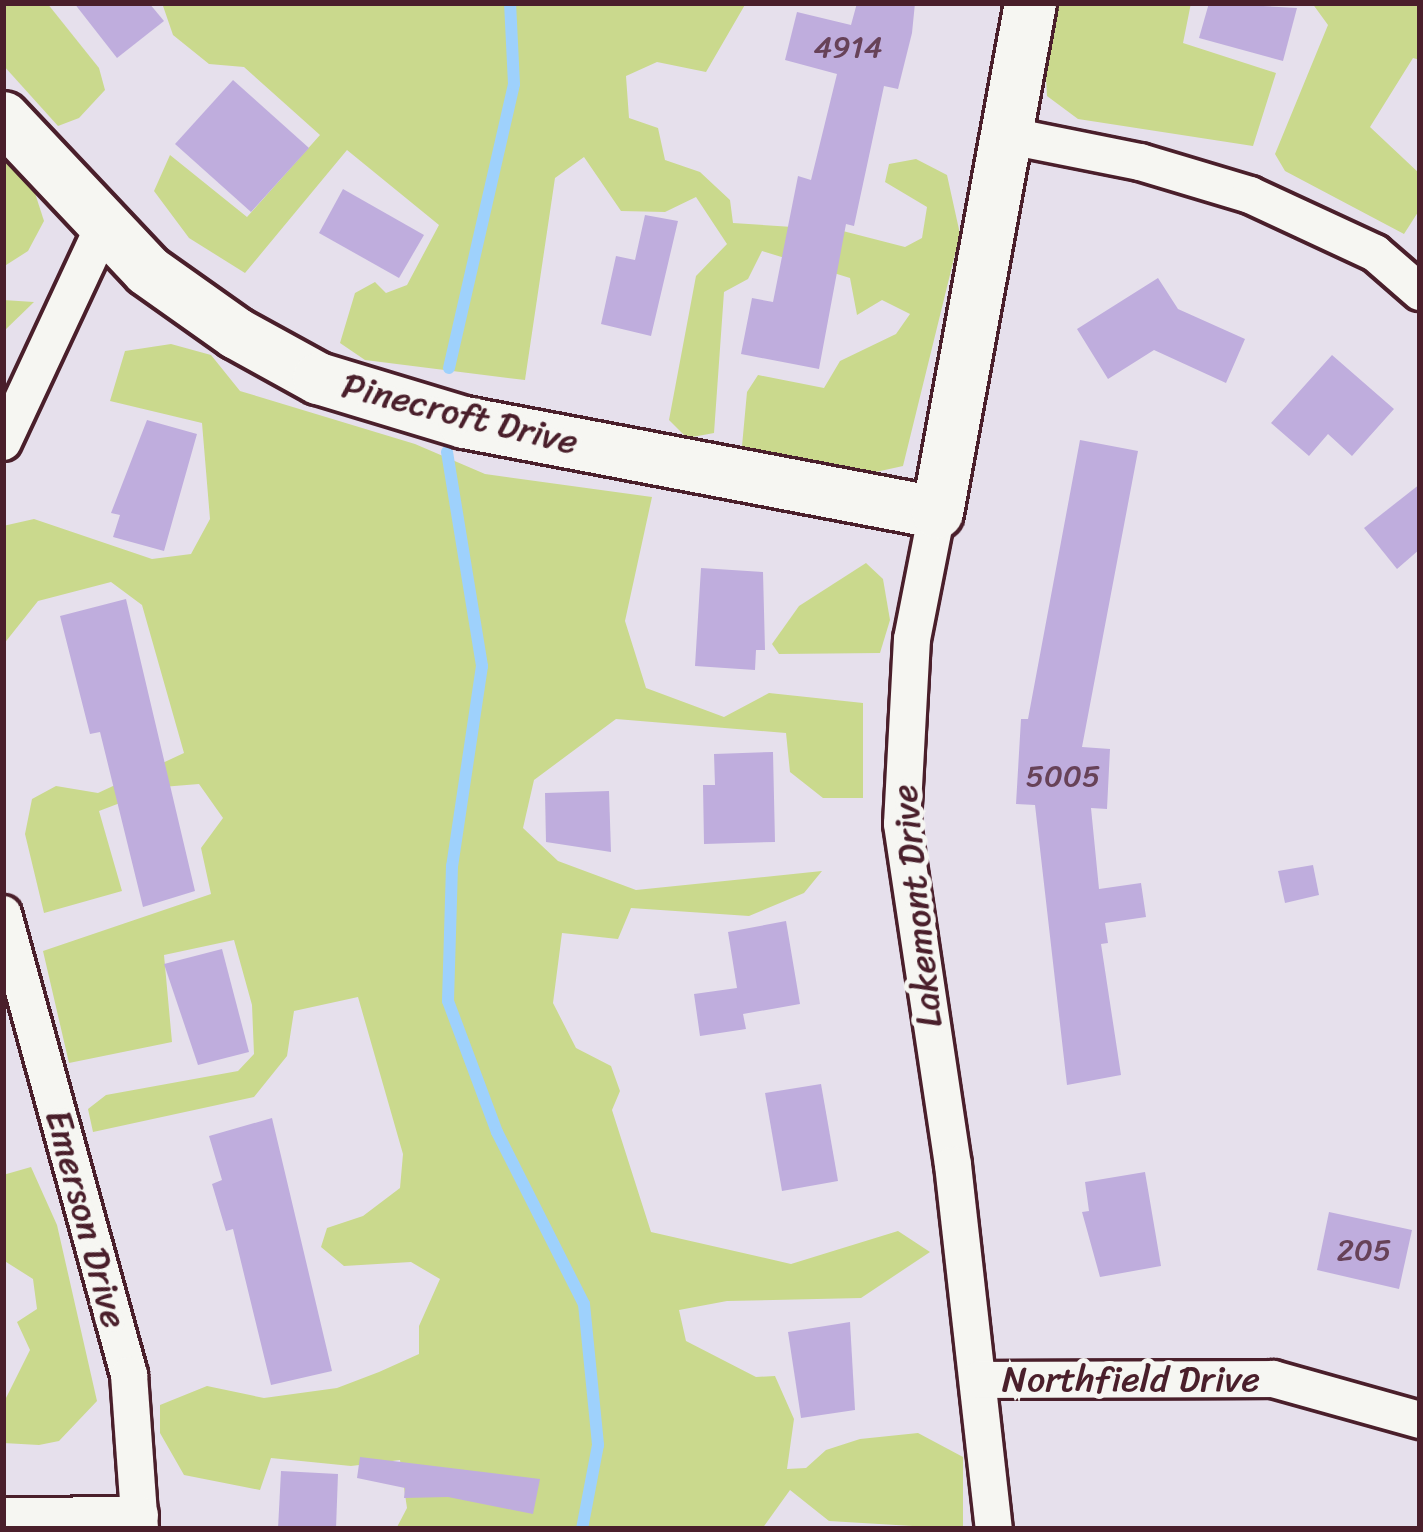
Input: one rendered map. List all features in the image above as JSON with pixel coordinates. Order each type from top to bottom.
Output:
[{"type":"street","name":"Lakemont Drive","points":[[994,1529],[979,1380],[902,824],[912,640],[1030,3]]},
{"type":"street","name":"Pinecroft Drive","points":[[3,117],[147,270],[251,343],[388,402],[937,512]]},
{"type":"street","points":[[1005,135],[1140,162],[1250,195],[1375,253],[1420,292]]},
{"type":"street","points":[[3,442],[103,228]]},
{"type":"street","name":"Emerson Drive","points":[[3,914],[129,1375],[140,1522]]},
{"type":"street","name":"Northfield Drive","points":[[979,1380],[1273,1379],[1420,1420]]},
{"type":"street","points":[[3,1516],[140,1522]]},
{"type":"green space","points":[[3,3],[47,3],[99,68],[105,90],[79,118],[58,126],[3,65]]},
{"type":"green space","points":[[162,3],[746,3],[706,72],[657,62],[626,76],[629,118],[658,128],[665,160],[700,172],[730,200],[733,223],[839,230],[905,247],[922,238],[927,207],[885,182],[889,164],[916,159],[947,175],[960,234],[903,466],[853,477],[742,446],[747,392],[758,375],[824,388],[840,361],[896,334],[910,314],[882,300],[857,315],[850,278],[762,251],[748,279],[724,292],[714,433],[687,438],[669,420],[696,276],[727,244],[696,197],[665,212],[621,211],[584,157],[555,178],[525,380],[365,360],[340,343],[355,293],[375,282],[386,293],[407,285],[439,225],[347,150],[245,273],[189,238],[154,191],[170,155],[247,217],[320,135],[244,67],[209,64],[173,35]]},
{"type":"green space","points":[[1058,3],[1191,3],[1183,43],[1276,73],[1253,146],[1078,119],[1047,96],[1045,60]]},
{"type":"green space","points":[[1312,3],[1420,3],[1420,60],[1413,58],[1370,127],[1420,174],[1420,209],[1404,234],[1285,171],[1275,154],[1328,25]]},
{"type":"green space","points":[[3,154],[34,190],[44,221],[28,251],[3,267]]},
{"type":"green space","points":[[3,300],[34,302],[3,332]]},
{"type":"green space","points":[[171,344],[211,355],[240,391],[415,444],[485,474],[652,497],[625,621],[646,688],[724,717],[769,693],[863,703],[863,798],[823,798],[790,772],[786,733],[616,719],[534,780],[523,828],[558,861],[636,890],[822,871],[804,893],[749,916],[631,908],[618,939],[562,933],[553,1003],[576,1048],[611,1066],[620,1091],[612,1110],[651,1232],[791,1264],[898,1231],[930,1252],[861,1298],[727,1301],[679,1310],[686,1341],[756,1377],[775,1376],[794,1419],[787,1469],[806,1468],[826,1450],[860,1439],[918,1433],[963,1457],[963,1529],[829,1521],[790,1490],[762,1529],[396,1529],[407,1508],[400,1460],[351,1466],[271,1458],[260,1490],[184,1475],[160,1433],[160,1405],[207,1386],[264,1398],[337,1388],[419,1354],[419,1326],[440,1279],[411,1262],[344,1266],[321,1247],[327,1228],[363,1216],[400,1188],[403,1154],[358,997],[294,1011],[287,1056],[254,1097],[93,1132],[88,1109],[106,1095],[238,1071],[254,1054],[252,1005],[234,940],[164,955],[172,1042],[69,1063],[43,951],[211,894],[201,848],[223,818],[199,784],[162,787],[99,811],[122,891],[44,913],[25,834],[32,799],[56,786],[98,793],[184,753],[142,605],[111,582],[38,601],[3,645],[3,526],[34,519],[152,559],[191,554],[210,519],[202,423],[110,401],[125,351]]},
{"type":"green space","points":[[866,563],[883,579],[890,620],[880,653],[779,654],[772,644],[799,606]]},
{"type":"green space","points":[[31,1167],[57,1225],[97,1401],[59,1441],[39,1445],[3,1443],[3,1404],[30,1350],[17,1322],[37,1309],[33,1279],[3,1260],[3,1175]]},
{"type":"building","points":[[74,3],[149,3],[164,21],[117,58]]},
{"type":"building","points":[[857,3],[915,3],[898,89],[884,86],[854,226],[846,224],[819,369],[741,354],[752,298],[773,302],[798,176],[811,180],[837,74],[785,60],[797,12],[851,25]]},
{"type":"building","points":[[1209,3],[1297,8],[1283,61],[1199,38]]},
{"type":"building","points":[[233,80],[309,148],[251,212],[175,144]]},
{"type":"building","points":[[343,189],[424,235],[399,278],[319,233]]},
{"type":"building","points":[[645,215],[678,221],[651,336],[601,324],[616,256],[635,260]]},
{"type":"building","points":[[1158,278],[1178,309],[1245,339],[1226,383],[1154,350],[1108,379],[1077,329]]},
{"type":"building","points":[[1332,355],[1394,409],[1352,456],[1328,434],[1309,456],[1271,423]]},
{"type":"building","points":[[147,420],[197,434],[164,551],[113,537],[120,515],[111,513]]},
{"type":"building","points":[[1080,440],[1138,451],[1082,747],[1110,749],[1107,809],[1091,808],[1099,889],[1141,883],[1146,917],[1105,923],[1108,943],[1101,944],[1121,1075],[1067,1085],[1035,805],[1016,804],[1021,719],[1028,719]]},
{"type":"building","points":[[1420,484],[1420,549],[1397,569],[1364,528]]},
{"type":"building","points":[[701,568],[763,572],[765,650],[756,650],[755,670],[695,666]]},
{"type":"building","points":[[126,599],[195,891],[143,907],[100,732],[90,734],[60,616]]},
{"type":"building","points":[[773,752],[775,842],[704,844],[703,785],[715,785],[714,754]]},
{"type":"building","points":[[609,791],[611,852],[546,842],[545,793]]},
{"type":"building","points":[[1313,865],[1319,895],[1285,903],[1278,871]]},
{"type":"building","points":[[786,921],[800,1004],[743,1014],[746,1029],[700,1036],[694,994],[737,988],[728,932]]},
{"type":"building","points":[[222,949],[249,1052],[198,1065],[164,964]]},
{"type":"building","points":[[821,1084],[838,1181],[782,1191],[765,1093]]},
{"type":"building","points":[[272,1118],[332,1371],[271,1385],[233,1229],[226,1231],[212,1184],[222,1180],[209,1136]]},
{"type":"building","points":[[1145,1172],[1161,1266],[1100,1277],[1082,1212],[1089,1211],[1085,1182]]},
{"type":"building","points":[[1329,1212],[1412,1230],[1399,1289],[1317,1270]]},
{"type":"building","points":[[850,1322],[855,1410],[801,1418],[788,1332]]},
{"type":"building","points":[[360,1457],[540,1479],[533,1514],[448,1497],[404,1498],[405,1488],[357,1478]]},
{"type":"building","points":[[281,1471],[338,1474],[336,1529],[278,1529]]},
{"type":"waterway","points":[[449,368],[514,84],[510,3]]},
{"type":"waterway","points":[[447,452],[482,666],[452,866],[448,1001],[497,1132],[584,1304],[598,1445],[582,1529]]}]
